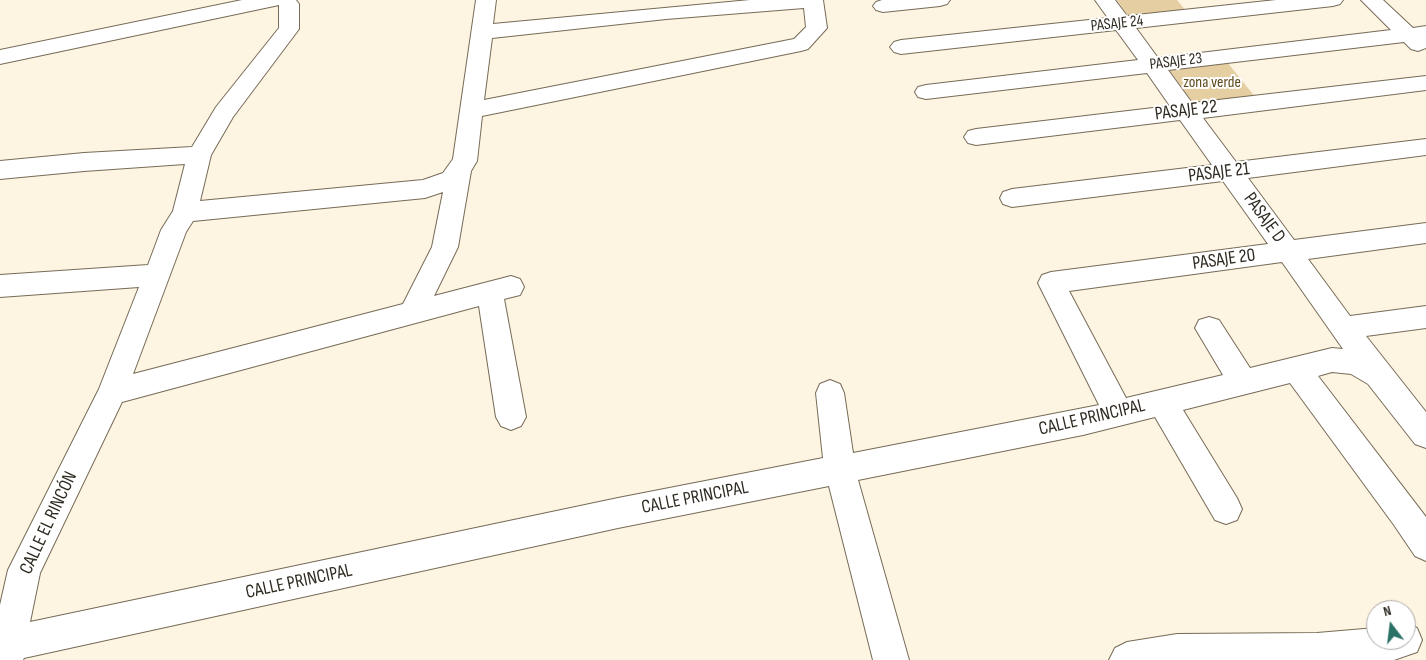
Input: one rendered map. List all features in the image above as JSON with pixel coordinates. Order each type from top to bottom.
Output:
[{"type":"street","points":[[0,57],[271,0]]},
{"type":"street","name":"CALLE EL RINCÓN","points":[[8,652],[24,570],[112,392],[174,230],[185,212],[199,155],[224,112],[289,29],[289,4],[285,0]]},
{"type":"street","points":[[185,212],[425,189],[452,179],[465,161],[486,0]]},
{"type":"street","points":[[883,6],[940,0]]},
{"type":"street","name":"PASAJE D","points":[[1105,0],[1378,374],[1415,404],[1426,434]]},
{"type":"street","name":"PASAJE 24","points":[[901,47],[1333,0]]},
{"type":"street","points":[[1371,0],[1417,34],[1426,52]]},
{"type":"street","points":[[472,110],[800,44],[817,28],[813,1],[666,13],[482,32]]},
{"type":"street","name":"PASAJE 23","points":[[926,92],[1417,34]]},
{"type":"street","name":"PASAJE 22","points":[[976,137],[1426,83]]},
{"type":"street","name":"PASAJE 21","points":[[1012,198],[1426,147]]},
{"type":"street","points":[[0,170],[84,162],[199,155]]},
{"type":"street","points":[[412,313],[445,247],[459,170]]},
{"type":"street","name":"PASAJE 20","points":[[1118,414],[1051,283],[1426,233]]},
{"type":"street","points":[[0,286],[156,275]]},
{"type":"street","points":[[112,392],[500,290],[511,417]]},
{"type":"street","points":[[1344,328],[1426,317]]},
{"type":"street","points":[[1209,328],[1243,382]]},
{"type":"street","name":"CALLE PRINCIPAL","points":[[8,652],[618,513],[1118,414],[1332,360],[1355,362],[1378,374]]},
{"type":"street","points":[[1296,369],[1405,514],[1426,545]]},
{"type":"street","points":[[830,393],[840,470],[891,660]]},
{"type":"street","points":[[1162,402],[1226,509]]},
{"type":"street","points":[[1127,660],[1177,651],[1317,650],[1366,646]]},
{"type":"green space","points":[[1117,0],[1177,0],[1190,16],[1132,22]]},
{"type":"green space","name":"zona verde","points":[[1223,57],[1260,103],[1198,110],[1165,64]]}]
